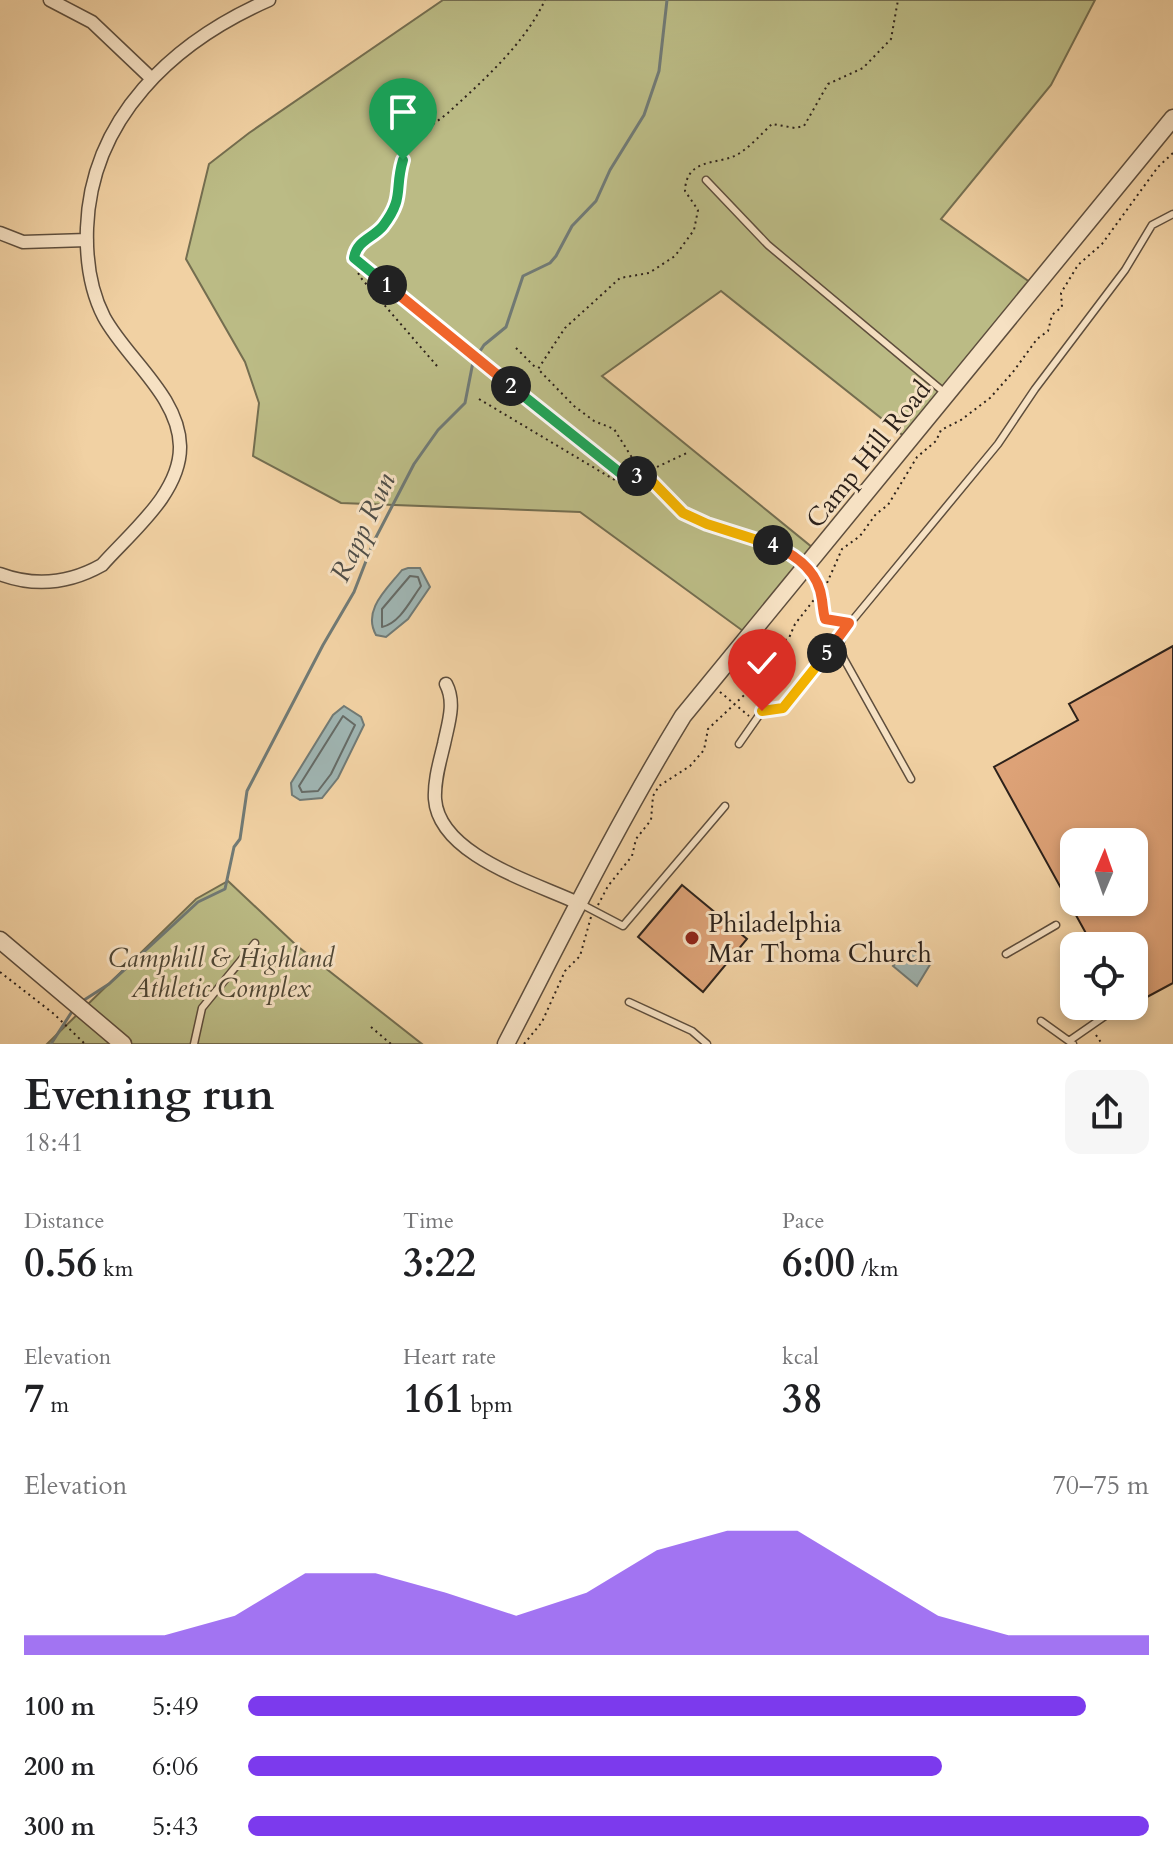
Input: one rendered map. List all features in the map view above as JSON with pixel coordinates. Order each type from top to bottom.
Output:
[{"type":"street","points":[[50,0],[92,22],[152,79]]},
{"type":"street","points":[[0,574],[23,581],[50,582],[78,576],[102,565],[164,494],[175,471],[180,445],[173,417],[116,339],[101,312],[90,277],[87,240],[89,197],[95,169],[125,110],[152,79],[219,23],[269,0]]},
{"type":"street","name":"Camp Hill Road","points":[[506,1044],[578,903],[683,716],[1173,118]]},
{"type":"street","points":[[0,233],[23,242],[87,240]]},
{"type":"street","points":[[446,684],[451,702],[436,788],[440,820],[463,847],[578,903]]},
{"type":"street","points":[[0,940],[123,1044]]},
{"type":"lane","points":[[706,180],[768,245],[947,395]]},
{"type":"lane","points":[[739,744],[762,711],[783,708],[849,623],[998,444],[1125,270],[1152,225],[1173,214]]},
{"type":"lane","points":[[842,633],[840,647],[844,659],[911,779]]},
{"type":"lane","points":[[578,903],[623,926],[725,806]]},
{"type":"lane","points":[[1006,954],[1056,925]]},
{"type":"lane","points":[[194,1044],[202,1008],[255,943]]},
{"type":"lane","points":[[629,1002],[692,1031],[707,1044]]},
{"type":"lane","points":[[1041,1021],[1071,1042],[1099,1020]]},
{"type":"path","points":[[437,366],[361,278],[354,266],[354,258],[362,241],[377,232],[399,202],[399,171],[413,142],[450,111],[518,42],[545,0]]},
{"type":"path","points":[[538,369],[565,328],[620,278],[661,267],[687,243],[698,210],[685,191],[690,175],[707,161],[733,157],[772,124],[795,128],[804,126],[828,84],[863,68],[891,39],[898,0]]},
{"type":"path","points":[[524,1044],[542,1022],[565,971],[580,956],[587,924],[608,886],[632,856],[636,839],[651,820],[653,796],[659,786],[690,766],[704,750],[708,729],[719,722],[756,684],[768,658],[778,645],[789,638],[795,624],[820,592],[842,549],[860,536],[876,514],[888,505],[926,447],[936,441],[941,430],[961,420],[990,398],[1037,339],[1048,331],[1052,315],[1062,307],[1061,293],[1078,265],[1102,244],[1158,167],[1173,153]]},
{"type":"path","points":[[354,258],[629,480]]},
{"type":"path","points":[[516,348],[574,406],[594,421],[614,429],[643,472],[683,513],[707,524],[777,546],[814,572],[825,619],[849,623]]},
{"type":"path","points":[[479,399],[618,482],[629,480],[689,452]]},
{"type":"path","points":[[710,683],[755,721]]},
{"type":"path","points":[[0,972],[84,1042]]},
{"type":"path","points":[[1090,1026],[1102,1044]]},
{"type":"path","points":[[371,1027],[391,1044]]},
{"type":"green space","points":[[443,0],[1095,0],[1051,85],[941,219],[1031,283],[905,437],[721,291],[602,376],[813,548],[743,631],[580,512],[341,503],[253,456],[259,403],[245,362],[186,259],[209,164],[249,133]]},
{"type":"green space","name":"Camphill & Highland Athletic Complex","points":[[228,881],[296,945],[422,1044],[47,1044],[196,899]]},
{"type":"water","points":[[420,568],[430,587],[408,619],[386,637],[376,635],[372,626],[374,608],[402,570]]},
{"type":"water","points":[[344,706],[361,717],[364,725],[338,778],[322,798],[300,800],[292,795],[291,783],[333,715]]},
{"type":"water","points":[[912,948],[931,963],[917,986],[893,966]]},
{"type":"building","points":[[1173,646],[1173,983],[1148,996],[1148,932],[1085,932],[1076,916],[1148,916],[1148,828],[1060,828],[1060,886],[994,767],[1078,720],[1069,704]]},
{"type":"building","name":"Philadelphia Mar Thoma Church","points":[[682,885],[747,939],[703,992],[638,937]]},
{"type":"waterway","name":"Rapp Run","points":[[81,1002],[109,984],[198,902],[225,889],[234,847],[240,839],[247,791],[354,592],[373,543],[414,464],[438,430],[465,403],[473,362],[484,345],[506,327],[523,276],[550,263],[556,256],[572,226],[596,201],[610,170],[644,115],[659,71],[667,0]]},
{"type":"waterway","name":"Rapp Run","points":[[51,1044],[73,1010]]},
{"type":"place","name":"Philadelphia Mar Thoma Church","points":[[692,938]]},
{"type":"route","points":[[403,160],[399,171],[399,202],[377,232],[362,241],[354,258],[629,480],[643,472],[683,513],[707,524],[777,546],[796,557],[814,572],[825,619],[849,623],[783,708],[762,711]]}]
